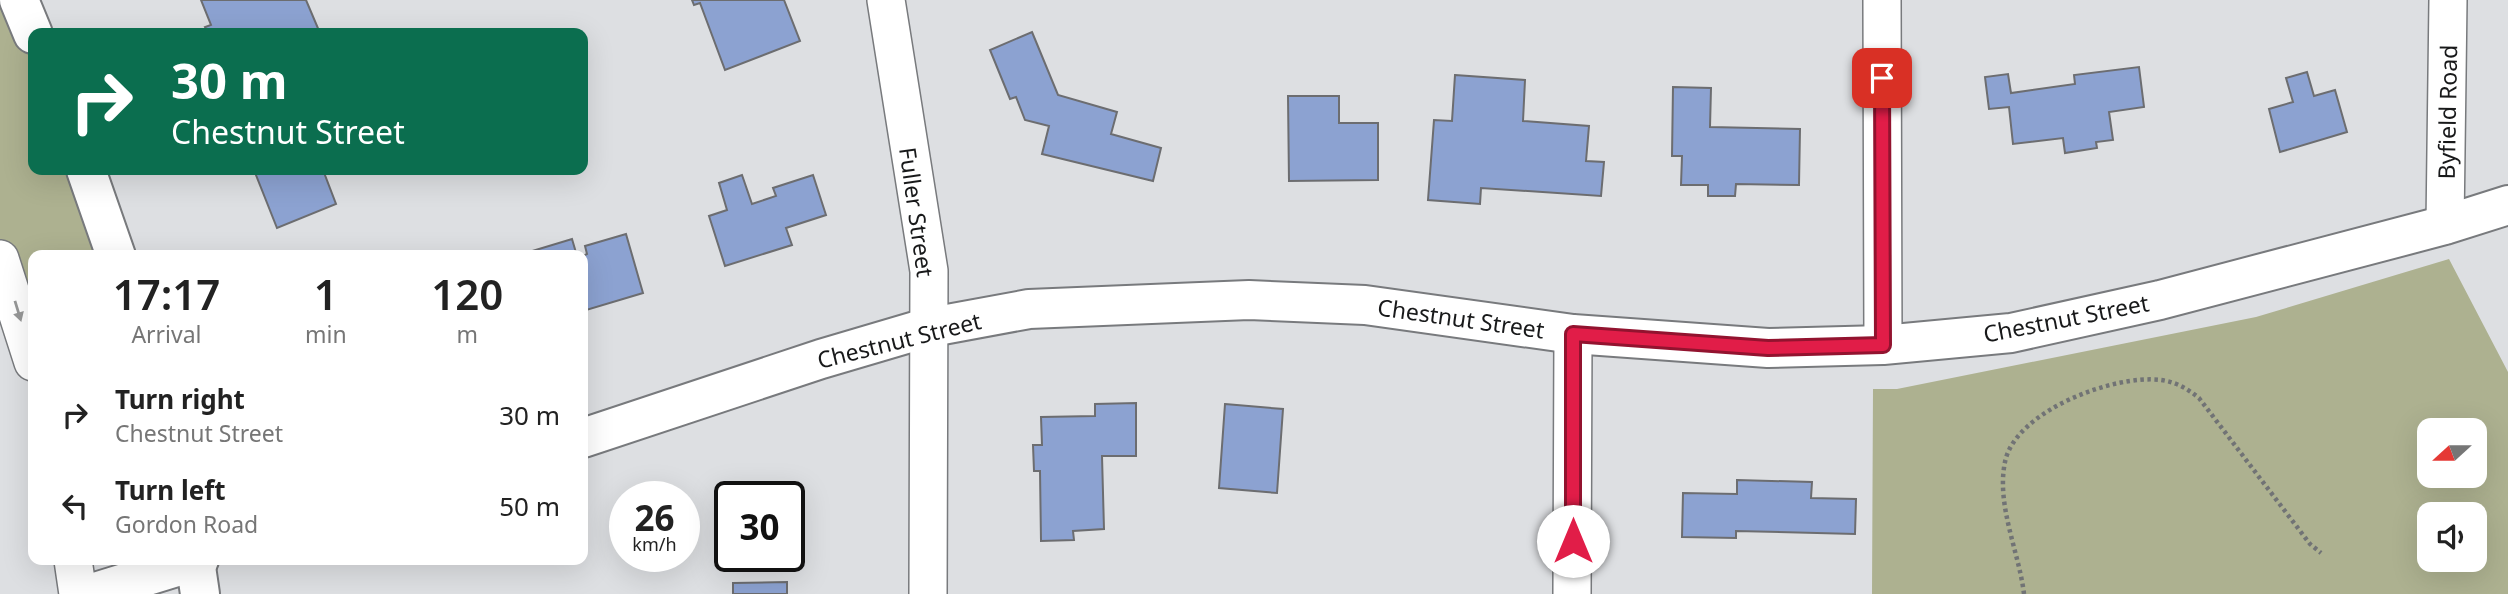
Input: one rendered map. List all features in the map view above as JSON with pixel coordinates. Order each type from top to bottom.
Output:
[{"type":"main road","points":[[19,0],[31,28]]},
{"type":"main road","points":[[88,175],[114,250]]},
{"type":"main road","name":"Chestnut Street","points":[[588,436],[821,359],[926,328],[1029,309],[1249,300],[1365,305],[1573,334],[1768,348],[1883,345],[2011,333],[2172,296],[2445,225],[2508,205]]},
{"type":"main road","points":[[89,594],[197,569]]},
{"type":"street","name":"Fuller Street","points":[[886,0],[929,271],[926,328],[928,594]]},
{"type":"street","points":[[1882,0],[1883,345]]},
{"type":"street","name":"Byfield Road","points":[[2445,225],[2448,0]]},
{"type":"street","points":[[0,259],[28,346]]},
{"type":"street","points":[[1572,594],[1573,334]]},
{"type":"street","points":[[75,565],[78,594]]},
{"type":"path","points":[[2024,594],[2002,486],[2005,461],[2011,445],[2022,429],[2051,408],[2117,384],[2161,380],[2186,388],[2199,398],[2310,544],[2321,553]]},
{"type":"green space","points":[[0,0],[19,0],[31,28],[28,28],[28,175],[88,175],[114,250],[28,250],[28,346],[0,259]]},
{"type":"green space","points":[[2449,259],[2508,372],[2508,594],[1872,594],[1873,389],[1897,389],[2256,317]]},
{"type":"building","points":[[201,0],[306,0],[318,28],[205,27],[211,25]]},
{"type":"building","points":[[692,0],[784,0],[800,41],[725,70],[700,3],[694,5]]},
{"type":"building","points":[[1032,32],[1058,95],[1117,112],[1111,134],[1161,148],[1153,181],[1042,154],[1049,126],[1025,120],[1016,97],[1010,99],[990,50]]},
{"type":"building","points":[[2139,67],[2144,107],[2109,112],[2113,140],[2096,142],[2097,148],[2065,153],[2063,138],[2013,144],[2009,107],[1989,109],[1985,77],[2008,74],[2011,93],[2075,84],[2074,75]]},
{"type":"building","points":[[2307,72],[2314,96],[2335,90],[2347,132],[2280,152],[2269,109],[2293,102],[2286,78]]},
{"type":"building","points":[[1455,75],[1525,80],[1523,121],[1589,126],[1586,161],[1604,162],[1601,196],[1481,188],[1480,204],[1428,200],[1434,120],[1452,121]]},
{"type":"building","points":[[1673,87],[1711,88],[1710,127],[1800,129],[1799,185],[1736,184],[1735,196],[1708,196],[1708,185],[1681,185],[1682,156],[1672,156]]},
{"type":"building","points":[[1288,96],[1339,96],[1339,123],[1378,123],[1378,180],[1289,181]]},
{"type":"building","points":[[256,175],[325,175],[336,204],[277,228]]},
{"type":"building","points":[[742,175],[752,204],[776,196],[773,188],[813,175],[826,215],[786,228],[792,245],[725,266],[709,216],[727,210],[719,183]]},
{"type":"building","points":[[626,234],[643,293],[588,310],[588,250],[585,246]]},
{"type":"building","points":[[572,239],[575,250],[536,250]]},
{"type":"building","points":[[1136,403],[1136,456],[1102,456],[1104,529],[1073,531],[1074,540],[1041,541],[1040,471],[1034,471],[1033,445],[1042,445],[1041,417],[1095,416],[1095,404]]},
{"type":"building","points":[[1225,404],[1283,409],[1277,493],[1219,488]]},
{"type":"building","points":[[1737,480],[1812,482],[1811,498],[1856,499],[1855,534],[1736,531],[1736,538],[1682,537],[1683,493],[1737,494]]},
{"type":"building","points":[[787,582],[787,594],[733,594],[733,583]]},
{"type":"route","points":[[1573,541],[1573,334],[1768,348],[1883,345],[1882,78]]}]
